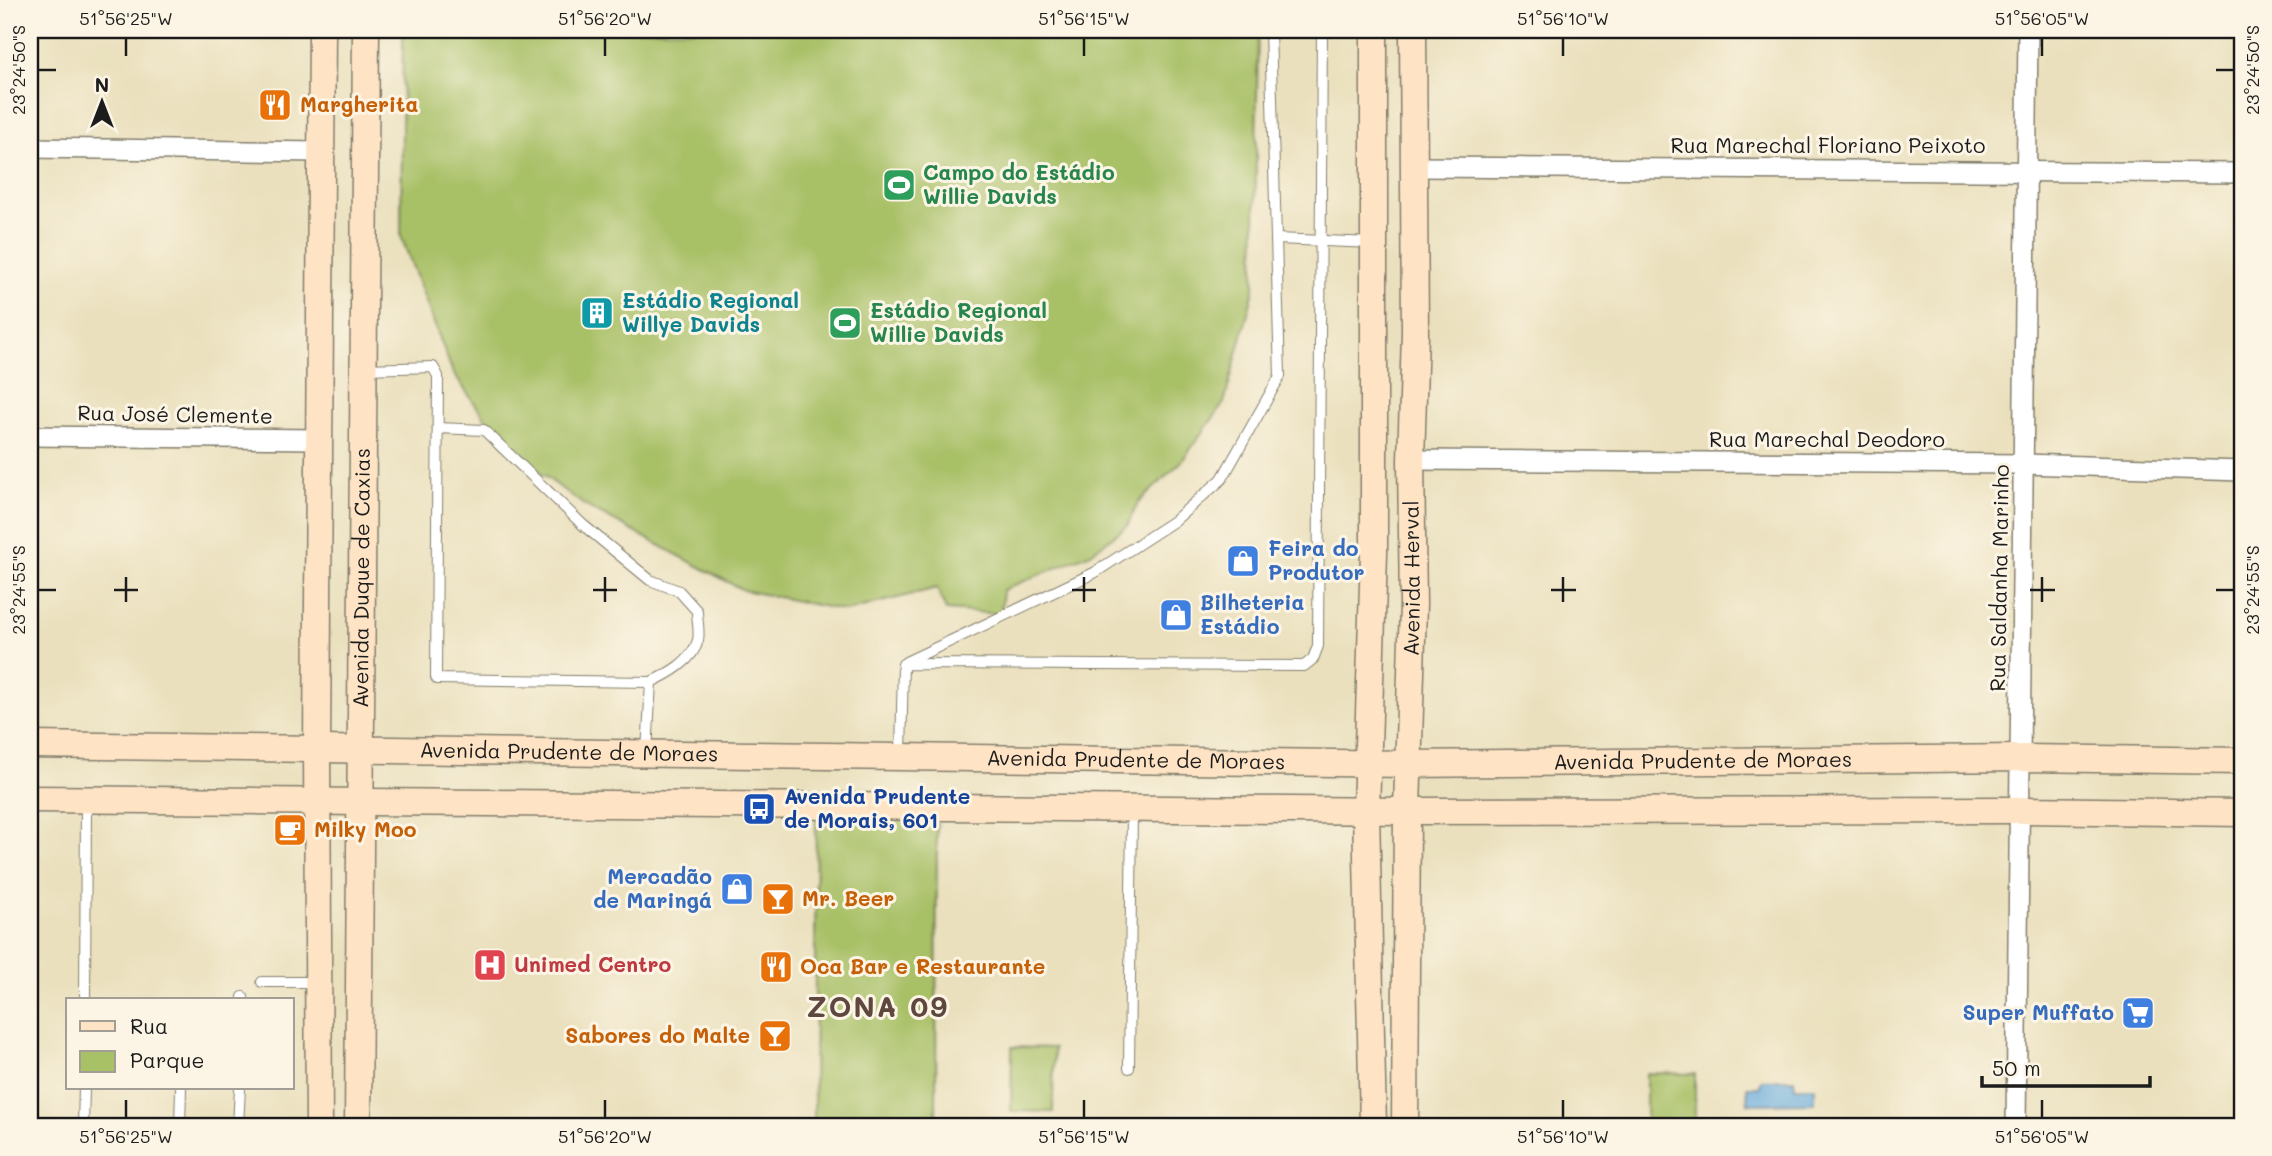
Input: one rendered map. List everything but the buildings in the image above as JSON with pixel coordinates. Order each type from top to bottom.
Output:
[{"type":"main road","name":"Avenida Duque de Caxias","points":[[319,1126],[317,748],[322,30]]},
{"type":"main road","name":"Avenida Duque de Caxias","points":[[358,1126],[366,30]]},
{"type":"main road","name":"Avenida Herval","points":[[1373,1126],[1366,811],[1374,553],[1374,30]]},
{"type":"main road","name":"Avenida Herval","points":[[1405,1126],[1407,811],[1413,604],[1411,460],[1415,334],[1413,30]]},
{"type":"main road","points":[[1374,73],[1414,110]]},
{"type":"main road","points":[[1373,391],[1415,334]]},
{"type":"main road","points":[[1374,553],[1413,604]]},
{"type":"main road","name":"Avenida Prudente de Moraes","points":[[30,745],[1408,764],[2021,758],[2242,761]]},
{"type":"main road","points":[[30,799],[1366,811],[2020,810],[2242,813]]},
{"type":"main road","points":[[1371,1063],[1404,1031]]},
{"type":"street","name":"Rua Saldanha Marinho","points":[[2016,1126],[2028,30]]},
{"type":"street","points":[[30,148],[321,152]]},
{"type":"street","name":"Rua Marechal Floriano Peixoto","points":[[1414,167],[2242,173]]},
{"type":"street","name":"Rua José Clemente","points":[[30,436],[319,439]]},
{"type":"street","name":"Rua Marechal Deodoro","points":[[1411,460],[2024,464],[2242,471]]},
{"type":"lane","points":[[903,664],[1094,573],[1174,521],[1222,479],[1280,376],[1270,30]]},
{"type":"lane","points":[[903,664],[1304,666],[1313,659],[1318,646],[1322,30]]},
{"type":"lane","points":[[1276,239],[1374,243]]},
{"type":"lane","points":[[365,369],[433,367],[438,376],[437,679],[651,682],[669,673],[687,658],[698,640],[697,611],[679,591],[650,580],[583,525],[484,430],[438,428]]},
{"type":"lane","points":[[901,756],[903,664]]},
{"type":"lane","points":[[647,753],[651,682]]},
{"type":"lane","points":[[85,998],[86,800]]},
{"type":"lane","points":[[1129,1068],[1132,807]]},
{"type":"lane","points":[[262,982],[318,982]]},
{"type":"lane","points":[[83,1126],[84,1090]]},
{"type":"lane","points":[[180,1126],[181,1090]]},
{"type":"lane","points":[[238,1126],[240,1090]]},
{"type":"green space","name":"Estádio Regional Willie Davids","points":[[403,30],[1258,30],[1254,290],[1224,403],[1181,462],[1138,503],[1127,526],[1091,553],[1003,590],[1001,614],[946,610],[937,588],[846,611],[743,590],[584,505],[507,448],[453,373],[401,236]]},
{"type":"green space","points":[[816,805],[937,806],[936,1126],[814,1126]]},
{"type":"green space","points":[[1012,1047],[1054,1048],[1053,1112],[1011,1111]]},
{"type":"green space","points":[[1646,1073],[1695,1074],[1695,1126],[1646,1126]]},
{"type":"water","points":[[1794,1079],[1795,1087],[1815,1087],[1815,1103],[1748,1104],[1747,1087],[1760,1087],[1761,1080]]},
{"type":"place","name":"Margherita","points":[[275,105]]},
{"type":"place","name":"Campo do Estádio Willie Davids","points":[[899,185]]},
{"type":"place","name":"Estádio Regional Willye Davids","points":[[597,313]]},
{"type":"place","name":"Estádio Regional Willie Davids","points":[[845,323]]},
{"type":"place","name":"Feira do Produtor","points":[[1243,561]]},
{"type":"place","name":"Bilheteria Estádio","points":[[1176,615]]},
{"type":"place","name":"Avenida Prudente de Morais, 601","points":[[759,809]]},
{"type":"place","name":"Milky Moo","points":[[290,830]]},
{"type":"place","name":"Mercadão de Maringá","points":[[737,889]]},
{"type":"place","name":"Mr. Beer","points":[[778,899]]},
{"type":"place","name":"Unimed Centro","points":[[490,965]]},
{"type":"place","name":"Oca Bar e Restaurante","points":[[776,967]]},
{"type":"place","name":"Super Muffato","points":[[2138,1013]]},
{"type":"place","name":"Sabores do Malte","points":[[775,1036]]},
{"type":"district","name":"ZONA 09","points":[[878,1007]]}]
